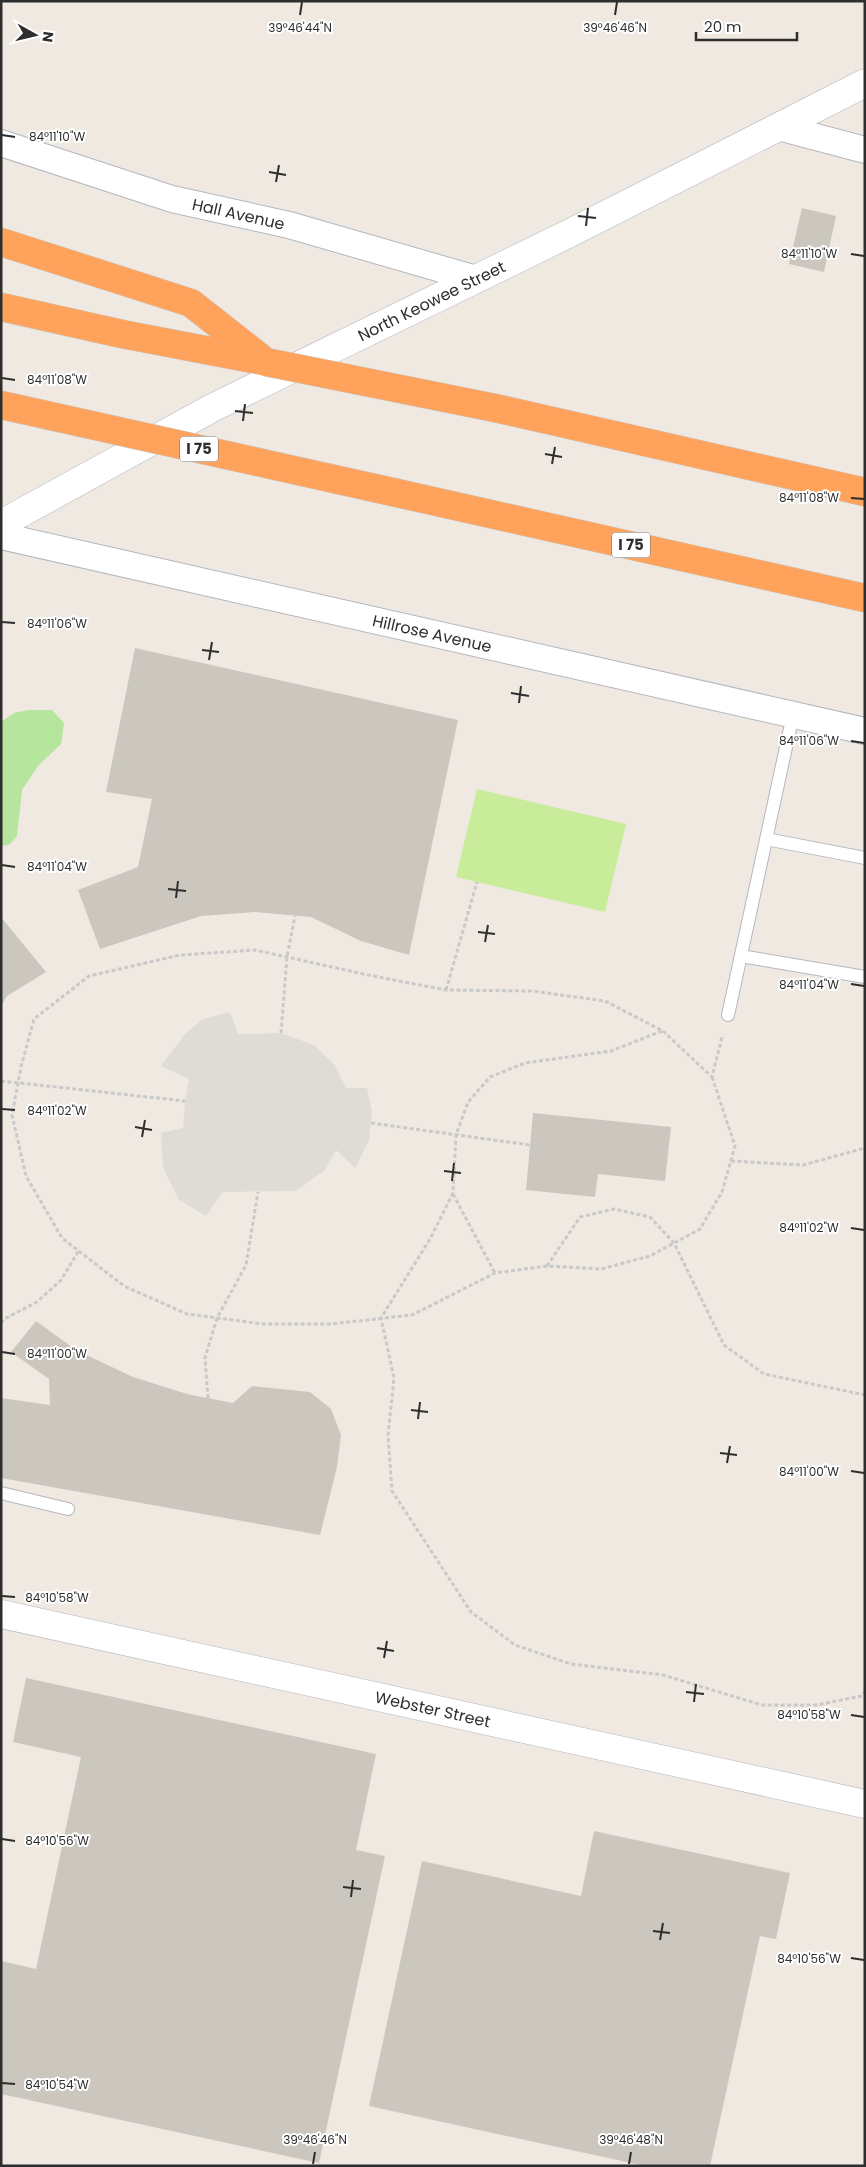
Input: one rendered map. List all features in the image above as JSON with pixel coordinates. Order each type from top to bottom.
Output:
[{"type":"highway","points":[[1,242],[191,303],[266,362]]},
{"type":"highway","points":[[1,307],[122,334],[495,408],[865,492]]},
{"type":"highway","name":"I 75","points":[[1,405],[865,598]]},
{"type":"main road","name":"North Keowee Street","points":[[1,524],[212,408],[476,279],[865,83]]},
{"type":"main road","name":"Webster Street","points":[[1,1614],[865,1804]]},
{"type":"street","points":[[778,127],[865,150]]},
{"type":"street","name":"Hall Avenue","points":[[1,143],[172,199],[288,225],[476,279]]},
{"type":"street","name":"Hillrose Avenue","points":[[1,536],[865,731]]},
{"type":"lane","points":[[728,1015],[793,715]]},
{"type":"lane","points":[[766,839],[865,858]]},
{"type":"lane","points":[[741,956],[865,977]]},
{"type":"lane","points":[[1,1493],[68,1509]]},
{"type":"path","points":[[446,990],[477,882]]},
{"type":"path","points":[[281,1033],[287,957],[295,916]]},
{"type":"path","points":[[255,950],[446,990],[532,991],[605,1001],[663,1030],[712,1077],[735,1146],[722,1192],[700,1229],[650,1256],[601,1268],[547,1266],[495,1272],[412,1315],[331,1324],[263,1324],[187,1314],[124,1286],[62,1238],[26,1176],[12,1115],[34,1019],[89,976],[180,955],[255,950]]},
{"type":"path","points":[[712,1077],[728,1015]]},
{"type":"path","points":[[663,1030],[611,1051],[525,1063],[490,1077],[468,1102],[456,1135],[453,1193],[430,1239],[381,1318],[394,1378],[388,1436],[392,1491],[471,1612],[515,1645],[571,1664],[663,1675],[762,1705],[816,1706],[862,1696],[865,1690]]},
{"type":"path","points":[[1,1081],[185,1101]]},
{"type":"path","points":[[371,1123],[530,1145]]},
{"type":"path","points":[[731,1161],[803,1165],[865,1148]]},
{"type":"path","points":[[208,1398],[205,1358],[217,1318],[246,1265],[258,1192]]},
{"type":"path","points":[[453,1193],[495,1272]]},
{"type":"path","points":[[547,1266],[580,1217],[614,1210],[650,1217],[674,1243],[724,1344],[764,1374],[865,1395]]},
{"type":"path","points":[[1,1322],[37,1302],[55,1286],[61,1280],[78,1250]]},
{"type":"green space","points":[[29,710],[52,710],[64,723],[61,744],[38,766],[22,790],[17,836],[9,845],[1,846],[1,722],[14,713]]},
{"type":"green space","points":[[477,789],[626,824],[605,912],[456,877]]},
{"type":"shaded area","points":[[230,1012],[238,1034],[281,1033],[314,1045],[335,1065],[346,1088],[367,1088],[372,1112],[369,1141],[355,1168],[336,1150],[324,1171],[295,1191],[223,1192],[206,1216],[179,1200],[163,1167],[161,1133],[183,1128],[189,1079],[161,1066],[185,1034],[203,1019]]},
{"type":"building","points":[[802,208],[836,216],[824,272],[789,264]]},
{"type":"building","points":[[135,648],[458,720],[409,955],[361,941],[311,917],[255,912],[201,916],[100,949],[78,890],[138,867],[152,799],[106,792]]},
{"type":"building","points":[[1,917],[46,972],[7,996],[1,1006]]},
{"type":"building","points":[[533,1113],[671,1127],[665,1181],[598,1174],[595,1197],[526,1190]]},
{"type":"building","points":[[36,1321],[76,1350],[133,1377],[187,1394],[233,1403],[252,1386],[310,1392],[331,1409],[341,1435],[337,1467],[320,1535],[1,1478],[1,1398],[50,1405],[49,1379],[11,1352]]},
{"type":"building","points":[[26,1678],[376,1754],[356,1850],[385,1856],[319,2163],[1,2094],[1,1961],[36,1969],[81,1757],[13,1742]]},
{"type":"building","points":[[594,1831],[790,1873],[776,1939],[760,1936],[710,2166],[645,2166],[369,2106],[422,1861],[581,1896]]}]
